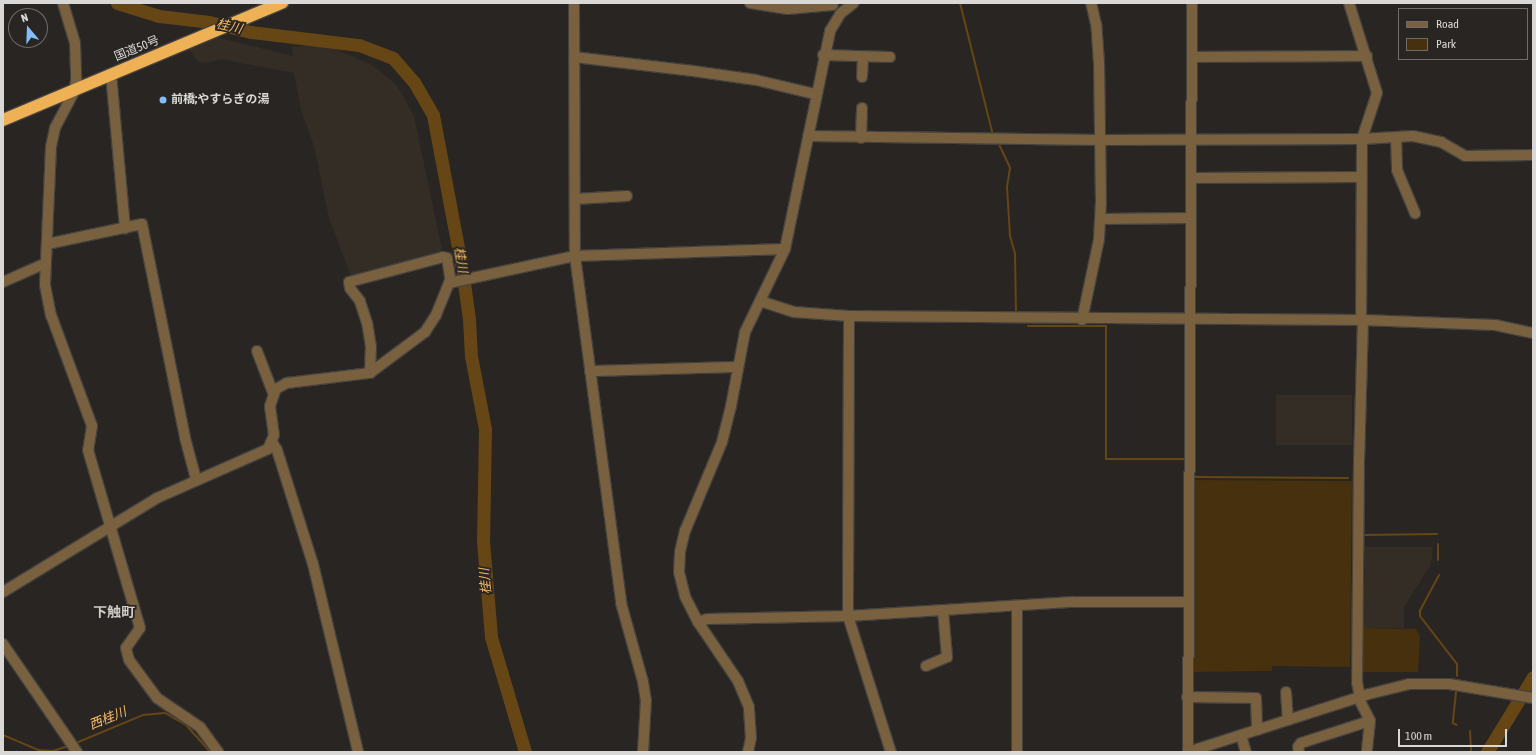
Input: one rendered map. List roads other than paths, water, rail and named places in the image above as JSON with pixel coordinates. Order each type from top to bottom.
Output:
[{"type":"highway","name":"国道50号","points":[[3,120],[282,3]]},
{"type":"street","points":[[63,3],[74,43],[75,90],[55,128],[51,147],[45,285],[51,315],[92,426],[88,450],[140,628],[126,648],[129,660],[157,698],[200,727],[218,752]]},
{"type":"street","points":[[574,3],[575,256],[621,603],[643,682],[646,700],[643,752]]},
{"type":"street","points":[[750,3],[788,9],[833,4],[841,13]]},
{"type":"street","points":[[748,752],[751,738],[749,707],[732,672],[698,622],[682,584],[680,552],[685,531],[722,442],[732,406],[737,367],[745,332],[786,249],[815,94],[823,55],[830,31],[841,13],[854,3]]},
{"type":"street","points":[[1082,320],[1099,239],[1101,219],[1099,63],[1096,24],[1091,3]]},
{"type":"street","points":[[1192,3],[1187,602],[1188,752],[1360,697],[1421,683],[1481,689],[1533,698]]},
{"type":"street","points":[[1349,3],[1367,56],[1377,93],[1362,139],[1362,320],[1358,459],[1357,682],[1360,697],[1370,721],[1367,752]]},
{"type":"street","points":[[823,55],[890,57]]},
{"type":"street","points":[[1192,56],[1367,56]]},
{"type":"street","points":[[574,57],[756,80],[815,94]]},
{"type":"street","points":[[862,77],[863,57]]},
{"type":"street","points":[[111,74],[125,228]]},
{"type":"street","points":[[860,138],[862,108]]},
{"type":"street","points":[[808,136],[860,138],[1100,140],[1362,139],[1413,136],[1434,140],[1465,156],[1531,155]]},
{"type":"street","points":[[1396,137],[1397,170],[1415,213]]},
{"type":"street","points":[[1191,178],[1362,177]]},
{"type":"street","points":[[575,199],[627,196]]},
{"type":"street","points":[[1101,219],[1190,218]]},
{"type":"street","points":[[47,244],[142,224],[185,438],[196,479]]},
{"type":"street","points":[[453,282],[575,256],[786,249]]},
{"type":"street","points":[[273,393],[287,384],[370,373],[425,332],[453,282],[447,258],[443,257],[349,282],[350,288],[360,301],[367,323],[371,347],[370,373]]},
{"type":"street","points":[[3,282],[46,264]]},
{"type":"street","points":[[760,301],[794,312],[849,316],[1082,320],[1362,320],[1495,325],[1533,333]]},
{"type":"street","points":[[849,316],[848,616],[890,752]]},
{"type":"street","points":[[3,592],[111,526],[196,479],[262,453],[272,442],[274,435],[270,406],[273,393],[257,351]]},
{"type":"street","points":[[590,371],[737,367]]},
{"type":"street","points":[[272,442],[277,450],[313,564],[358,752]]},
{"type":"street","points":[[698,622],[707,619],[848,616],[1072,602],[1187,602]]},
{"type":"street","points":[[1017,606],[1017,752]]},
{"type":"street","points":[[926,666],[947,657],[943,610]]},
{"type":"street","points":[[3,644],[74,747]]},
{"type":"street","points":[[1286,692],[1288,720]]},
{"type":"street","points":[[1187,697],[1256,698],[1257,730]]},
{"type":"street","points":[[1299,752],[1298,747],[1301,743],[1370,721]]},
{"type":"street","points":[[1241,735],[1246,752]]},
{"type":"waterway","name":"桂川","points":[[117,3],[159,16],[209,22],[251,32],[359,45],[393,58],[414,82],[433,115],[462,269],[469,319],[471,356],[485,429],[483,541],[491,637],[525,752]]},
{"type":"waterway","points":[[960,3],[993,135]]},
{"type":"waterway","points":[[998,142],[1010,168],[1007,187],[1010,236],[1015,254],[1016,313]]},
{"type":"waterway","points":[[1028,326],[1106,326],[1106,459],[1184,459]]},
{"type":"waterway","points":[[1193,474],[1196,477],[1348,478]]},
{"type":"waterway","points":[[1363,524],[1364,477]]},
{"type":"waterway","points":[[1363,535],[1437,534]]},
{"type":"waterway","points":[[1438,544],[1438,560]]},
{"type":"waterway","points":[[1439,575],[1420,610],[1420,616],[1457,664],[1457,676]]},
{"type":"waterway","points":[[1487,752],[1533,677]]},
{"type":"waterway","points":[[1456,692],[1453,723],[1457,725]]},
{"type":"waterway","name":"西桂川","points":[[76,743],[143,715],[165,713],[186,725],[210,752]]},
{"type":"waterway","points":[[1470,731],[1471,752]]},
{"type":"waterway","name":"西桂川","points":[[3,735],[38,750],[53,751],[68,746]]},
{"type":"place","name":"前橋;やすらぎの湯","points":[[163,100]]},
{"type":"district","name":"下触町","points":[[114,612]]}]
